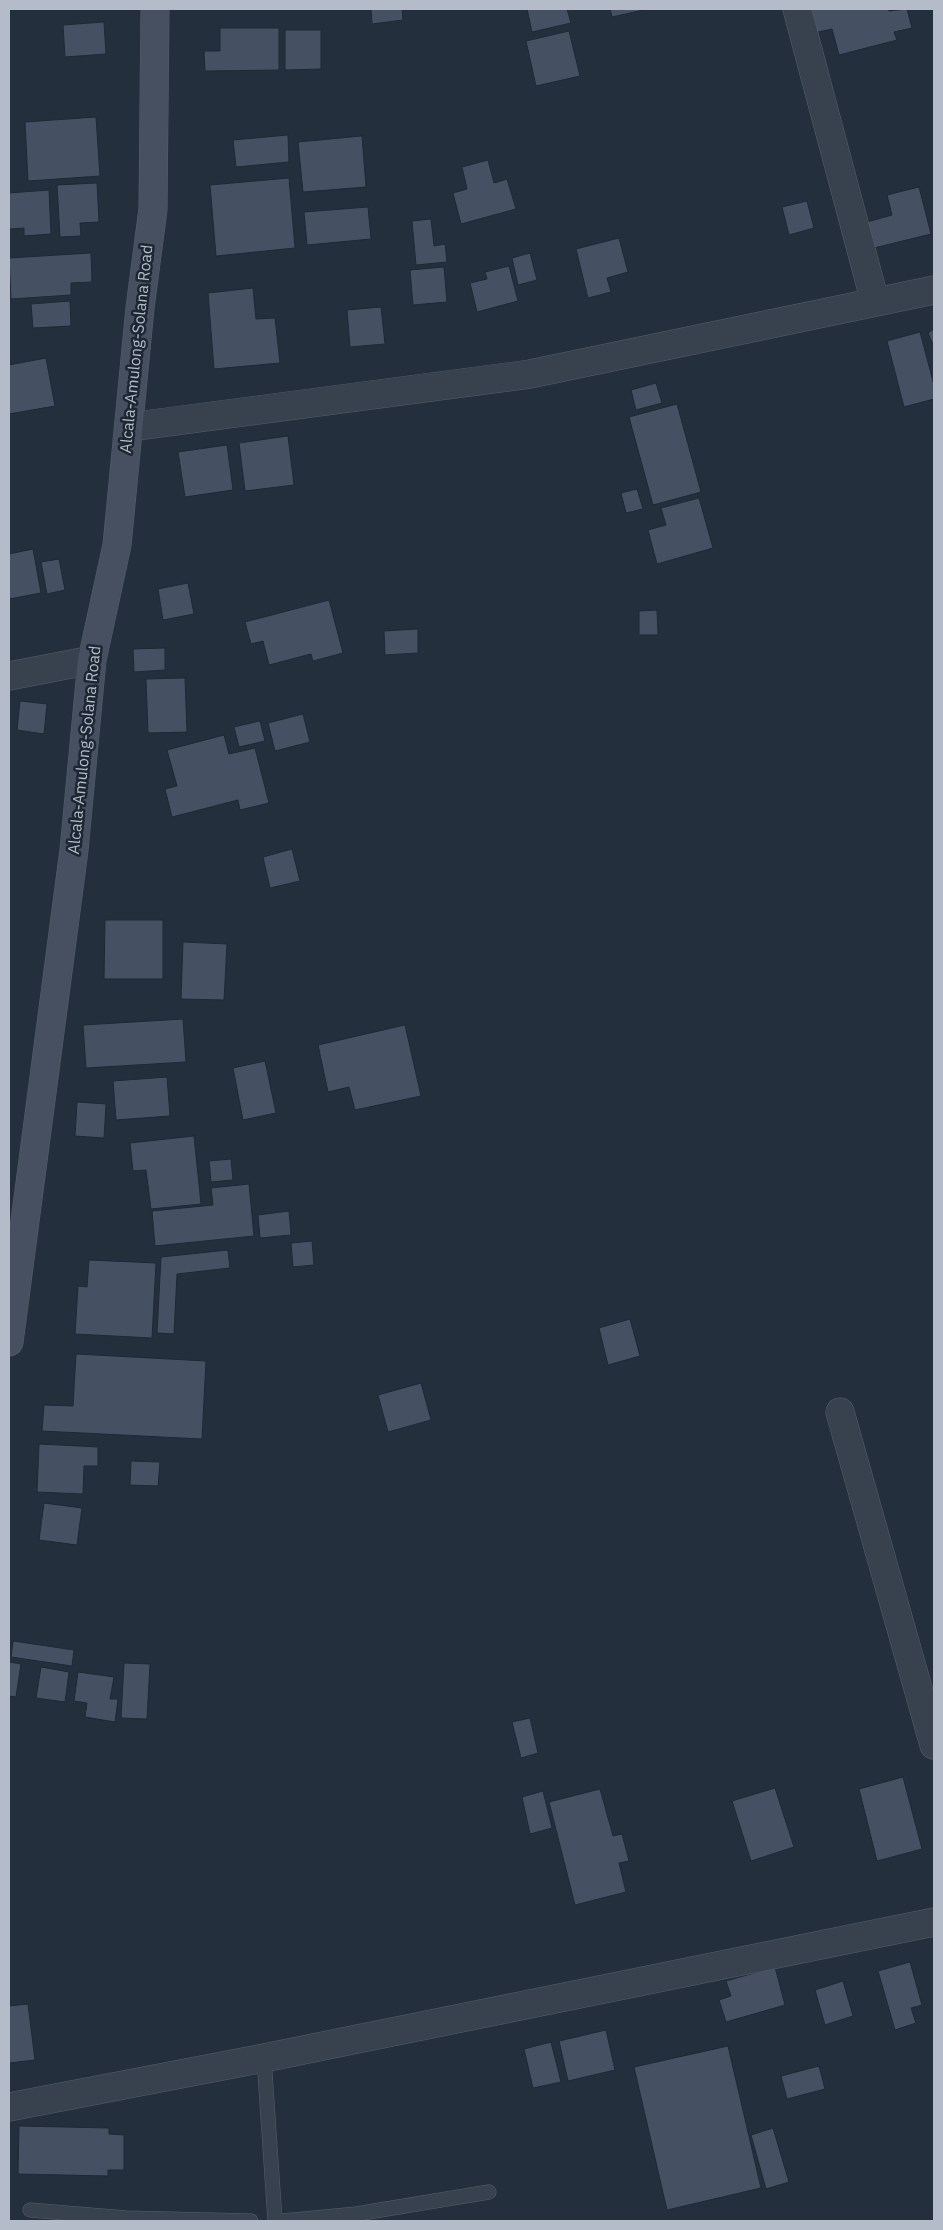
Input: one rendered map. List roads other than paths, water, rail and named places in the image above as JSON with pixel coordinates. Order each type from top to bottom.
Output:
[{"type":"main road","name":"Alcala-Amulong-Solana Road","points":[[9,1342],[74,850],[92,660],[118,545],[152,209],[155,9]]},
{"type":"street","points":[[797,9],[875,302]]},
{"type":"street","points":[[129,427],[530,374],[934,290]]},
{"type":"street","points":[[9,676],[92,660]]},
{"type":"street","points":[[840,1412],[934,1745]]},
{"type":"street","points":[[9,2108],[934,1922]]},
{"type":"lane","points":[[264,2058],[275,2221]]},
{"type":"lane","points":[[283,2221],[356,2214],[489,2192]]},
{"type":"lane","points":[[30,2210],[126,2218],[251,2221]]}]
